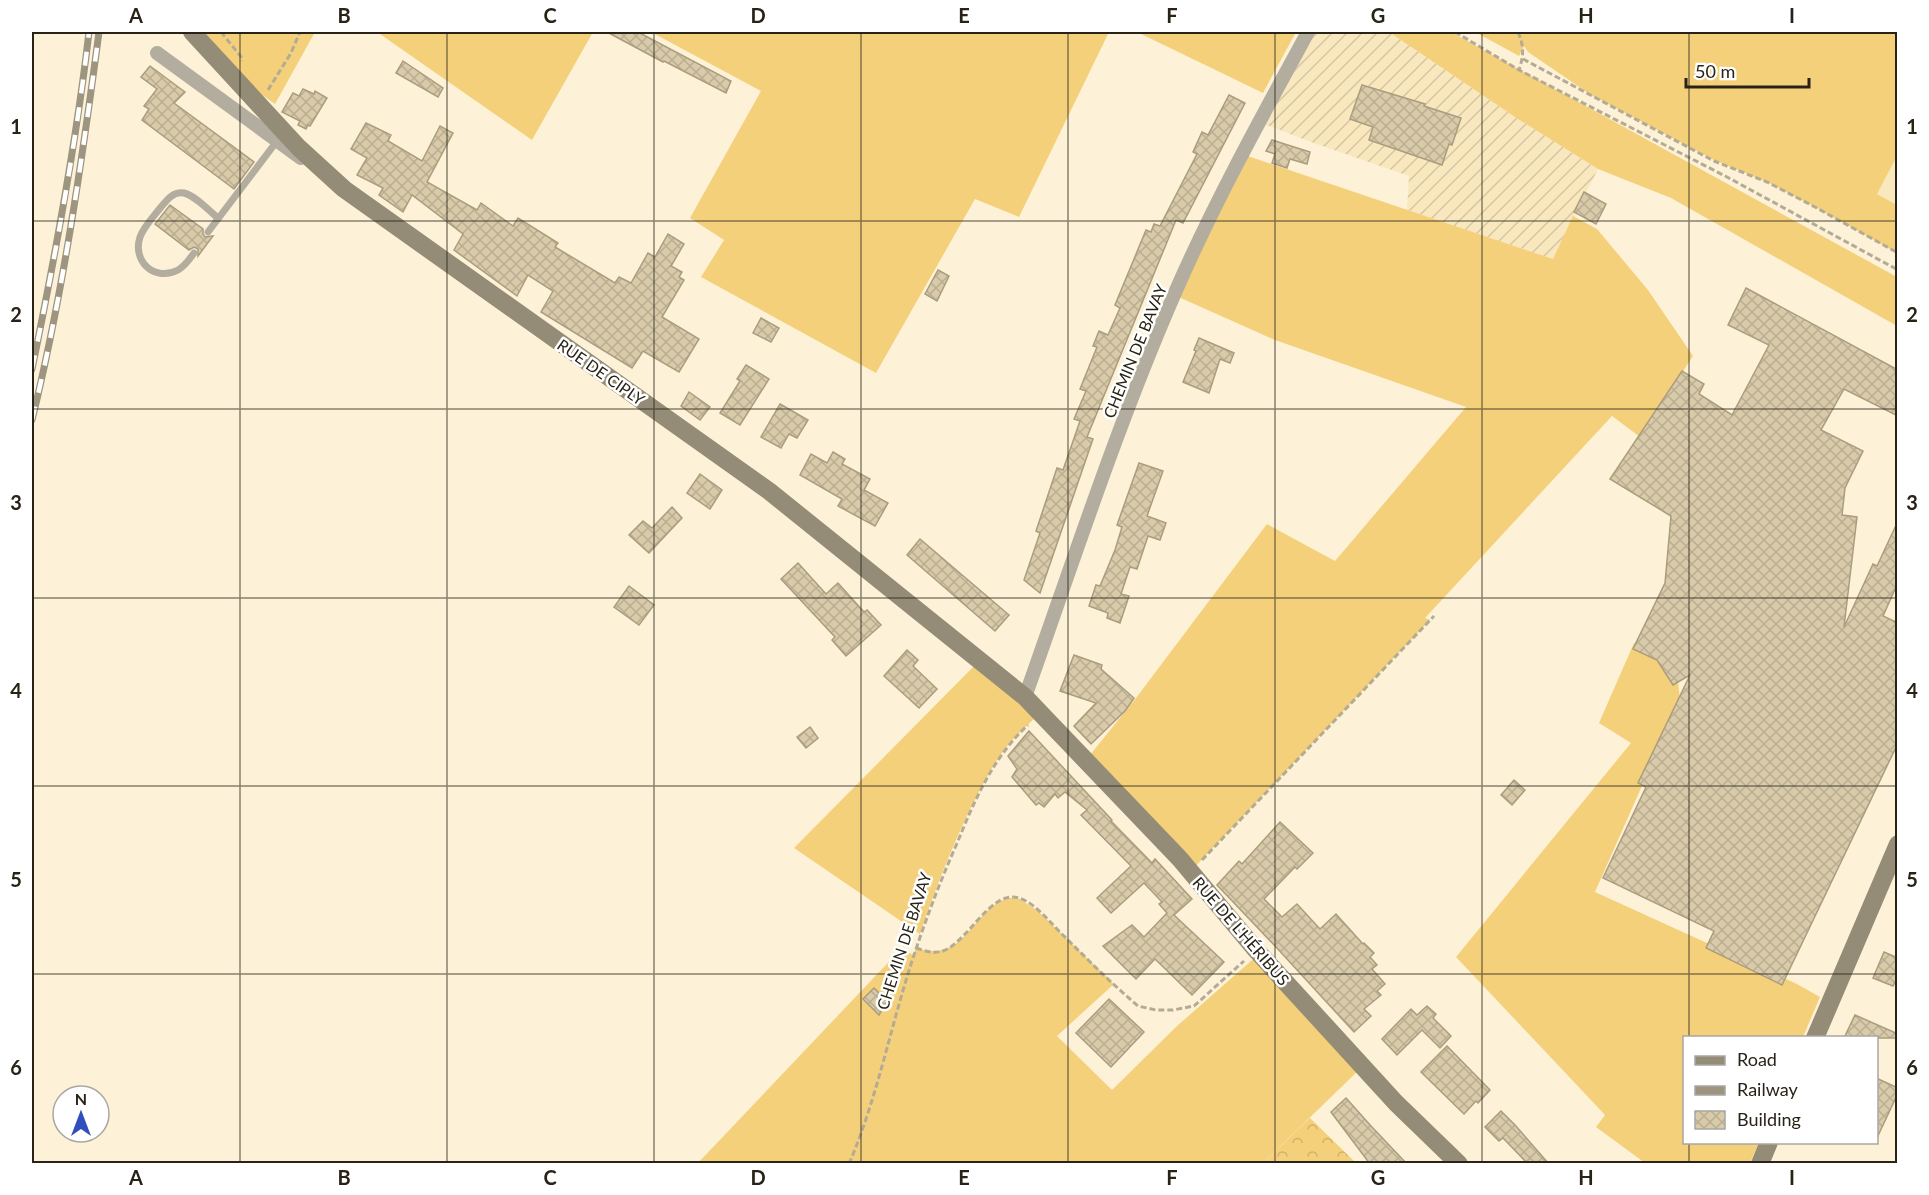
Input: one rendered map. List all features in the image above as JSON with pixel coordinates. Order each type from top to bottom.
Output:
[{"type":"street","name":"RUE DE CIPLY","points":[[192,32],[299,148],[344,189],[769,491],[1025,697]]},
{"type":"street","name":"CHEMIN DE BAVAY","points":[[1025,697],[1134,393],[1174,295],[1242,154],[1308,32]]},
{"type":"street","points":[[157,53],[344,189]]},
{"type":"street","name":"RUE DE L'HÉRIBUS","points":[[1025,697],[1180,859],[1256,950],[1396,1103],[1459,1164]]},
{"type":"street","points":[[1816,1036],[1898,844]]},
{"type":"street","points":[[1760,1164],[1769,1144]]},
{"type":"lane","points":[[208,232],[277,141]]},
{"type":"lane","points":[[194,253],[180,269],[170,273],[160,273],[151,270],[143,263],[138,255],[138,245],[141,234],[148,224],[169,198],[176,193],[189,196],[218,218]]},
{"type":"path","points":[[256,102],[268,90],[291,53],[300,32]]},
{"type":"path","points":[[1455,32],[1519,69],[1727,177],[1898,270]]},
{"type":"path","points":[[1518,32],[1524,46],[1519,69]]},
{"type":"path","points":[[1523,59],[1714,160],[1815,207],[1898,254]]},
{"type":"path","points":[[1190,873],[1434,616]]},
{"type":"path","name":"CHEMIN DE BAVAY","points":[[849,1164],[878,1083],[931,903],[968,815],[999,756],[1040,713]]},
{"type":"path","points":[[916,948],[931,953],[954,945],[998,901],[1008,897],[1017,897],[1038,911],[1138,1006],[1173,1011],[1194,1006],[1256,950]]},
{"type":"shaded area","points":[[1308,32],[1389,32],[1518,119],[1598,169],[1553,259],[1407,210],[1409,176],[1259,122]]},
{"type":"shaded area","points":[[1897,156],[1897,205],[1877,194]]},
{"type":"green space","points":[[192,32],[315,32],[275,104],[230,72]]},
{"type":"green space","points":[[377,32],[593,32],[532,140]]},
{"type":"green space","points":[[651,32],[1109,32],[1019,217],[975,199],[876,373],[701,277],[724,240],[690,218],[761,91]]},
{"type":"green space","points":[[1137,32],[1296,32],[1263,93]]},
{"type":"green space","points":[[1389,32],[1451,32],[1897,277],[1897,326],[1671,198],[1598,169],[1518,119]]},
{"type":"green space","points":[[1475,32],[1897,32],[1897,156],[1877,194],[1897,205],[1897,253],[1767,182],[1714,160],[1591,95],[1528,52],[1524,46],[1519,56]]},
{"type":"green space","points":[[1242,154],[1553,259],[1573,216],[1597,229],[1648,290],[1693,356],[1640,437],[1612,416],[1425,618],[1430,620],[1190,872],[1086,760],[1136,698],[1267,524],[1335,561],[1466,407],[1275,340],[1174,295]]},
{"type":"green space","points":[[1634,643],[1669,667],[1678,681],[1680,700],[1595,892],[1797,984],[1820,997],[1803,1036],[1683,1036],[1683,1144],[1759,1144],[1750,1163],[1645,1163],[1596,1127],[1605,1115],[1456,957],[1631,743],[1599,723]]},
{"type":"green space","points":[[980,660],[1040,713],[1008,745],[987,777],[955,843],[920,934],[794,848]]},
{"type":"green space","points":[[1008,898],[1018,898],[1038,911],[1114,984],[1057,1036],[1112,1090],[1177,1026],[1259,954],[1363,1066],[1263,1163],[697,1164],[902,948],[913,955],[916,948],[933,951],[947,949],[967,934],[995,904]]},
{"type":"green space","points":[[1310,1118],[1356,1163],[1263,1163]]},
{"type":"building","points":[[607,32],[638,32],[731,81],[726,93],[663,62]]},
{"type":"building","points":[[403,61],[443,88],[438,97],[396,73]]},
{"type":"building","points":[[150,66],[185,92],[174,103],[254,162],[234,189],[142,120],[149,109],[144,106],[157,89],[141,77]]},
{"type":"building","points":[[1362,85],[1425,104],[1424,106],[1461,118],[1442,165],[1369,140],[1373,127],[1350,119]]},
{"type":"building","points":[[303,89],[314,94],[315,91],[327,98],[306,129],[298,125],[300,121],[282,112],[293,93],[299,96]]},
{"type":"building","points":[[1229,95],[1245,103],[1183,223],[1176,220],[1087,437],[1093,439],[1040,593],[1024,580],[1040,533],[1036,531],[1057,468],[1063,470],[1080,421],[1074,419],[1086,391],[1080,389],[1097,347],[1093,346],[1099,331],[1108,335],[1120,308],[1115,305],[1146,230],[1151,232],[1154,224],[1160,226],[1197,154],[1193,152],[1202,132],[1208,135]]},
{"type":"building","points":[[366,123],[391,135],[388,141],[422,161],[440,126],[453,133],[427,182],[477,210],[481,203],[513,226],[518,218],[558,243],[555,247],[615,283],[619,277],[631,283],[648,253],[655,257],[668,234],[684,244],[671,266],[682,272],[679,277],[684,280],[662,317],[699,339],[679,372],[643,351],[632,368],[541,312],[553,291],[528,275],[517,296],[454,250],[463,234],[412,195],[403,212],[379,195],[383,188],[357,175],[367,158],[351,149]]},
{"type":"building","points":[[1272,140],[1310,152],[1307,164],[1290,159],[1287,168],[1272,163],[1275,154],[1266,151]]},
{"type":"building","points":[[1584,192],[1606,204],[1596,224],[1574,212]]},
{"type":"building","points":[[170,205],[203,229],[205,237],[213,236],[198,256],[198,249],[194,247],[189,250],[155,224]]},
{"type":"building","points":[[938,270],[949,276],[937,301],[925,294]]},
{"type":"building","points":[[1746,288],[1898,370],[1898,416],[1844,389],[1821,430],[1863,451],[1845,488],[1842,515],[1857,517],[1844,627],[1873,564],[1877,566],[1898,521],[1896,587],[1883,616],[1898,623],[1898,743],[1782,985],[1706,948],[1714,931],[1603,878],[1646,787],[1638,783],[1690,675],[1673,685],[1657,660],[1633,649],[1665,583],[1671,516],[1610,479],[1682,371],[1704,384],[1699,394],[1732,415],[1769,345],[1728,325]]},
{"type":"building","points":[[761,318],[779,328],[771,342],[753,333]]},
{"type":"building","points":[[1199,338],[1234,353],[1230,363],[1220,359],[1209,393],[1183,382]]},
{"type":"building","points":[[746,365],[769,379],[740,425],[720,413],[740,381],[737,379]]},
{"type":"building","points":[[689,392],[710,407],[700,420],[681,406]]},
{"type":"building","points":[[780,404],[808,420],[797,438],[789,434],[781,448],[761,437]]},
{"type":"building","points":[[833,452],[845,459],[842,464],[870,479],[864,490],[888,503],[875,526],[838,506],[842,499],[800,475],[811,454],[827,463]]},
{"type":"building","points":[[1139,463],[1163,471],[1147,516],[1166,523],[1160,540],[1148,536],[1137,569],[1130,567],[1121,594],[1129,596],[1120,623],[1107,618],[1108,613],[1089,606],[1096,585],[1100,586],[1115,550],[1122,527],[1117,525]]},
{"type":"building","points":[[700,474],[722,490],[710,509],[687,493]]},
{"type":"building","points":[[672,507],[682,518],[649,553],[629,535],[643,521],[652,528]]},
{"type":"building","points":[[920,539],[1009,615],[995,631],[907,555]]},
{"type":"building","points":[[798,563],[826,594],[838,583],[864,612],[867,610],[881,625],[846,656],[832,640],[835,637],[781,579]]},
{"type":"building","points":[[629,586],[654,605],[639,625],[614,607]]},
{"type":"building","points":[[907,650],[918,660],[913,666],[937,689],[919,708],[884,676]]},
{"type":"building","points":[[1074,655],[1102,665],[1101,669],[1134,698],[1125,711],[1091,744],[1074,726],[1096,703],[1060,691]]},
{"type":"building","points":[[810,727],[818,738],[806,748],[797,737]]},
{"type":"building","points":[[1029,731],[1111,821],[1152,863],[1155,859],[1192,899],[1174,915],[1224,962],[1192,995],[1155,959],[1136,979],[1103,946],[1132,925],[1144,937],[1167,913],[1159,904],[1162,902],[1144,883],[1111,913],[1097,898],[1131,866],[1081,815],[1087,810],[1065,792],[1058,798],[1055,794],[1044,807],[1039,803],[1036,805],[1012,777],[1017,769],[1008,756]]},
{"type":"building","points":[[1514,780],[1525,790],[1512,805],[1501,795]]},
{"type":"building","points":[[1280,822],[1313,853],[1297,869],[1295,867],[1264,899],[1282,917],[1297,904],[1320,929],[1336,914],[1374,953],[1370,957],[1377,965],[1372,969],[1385,984],[1377,991],[1381,995],[1364,1009],[1371,1016],[1354,1032],[1217,885],[1239,861],[1242,864]]},
{"type":"building","points":[[1884,952],[1898,958],[1898,976],[1893,986],[1873,978]]},
{"type":"building","points":[[874,988],[887,1001],[879,1015],[863,999]]},
{"type":"building","points":[[1109,999],[1144,1032],[1111,1067],[1076,1033]]},
{"type":"building","points":[[1427,1006],[1436,1014],[1433,1018],[1451,1036],[1440,1048],[1422,1030],[1397,1055],[1382,1039],[1411,1009],[1417,1015]]},
{"type":"building","points":[[1855,1015],[1898,1034],[1898,1038],[1878,1038],[1878,1036],[1845,1036]]},
{"type":"building","points":[[1447,1046],[1490,1090],[1464,1114],[1421,1072]]},
{"type":"building","points":[[1878,1079],[1898,1088],[1898,1093],[1878,1136]]},
{"type":"building","points":[[1346,1098],[1407,1164],[1370,1164],[1331,1112]]},
{"type":"building","points":[[1501,1111],[1549,1164],[1528,1164],[1503,1138],[1499,1141],[1485,1127]]},
{"type":"railway","points":[[32,369],[64,201],[89,32]]},
{"type":"railway","points":[[32,420],[71,227],[99,32]]}]
